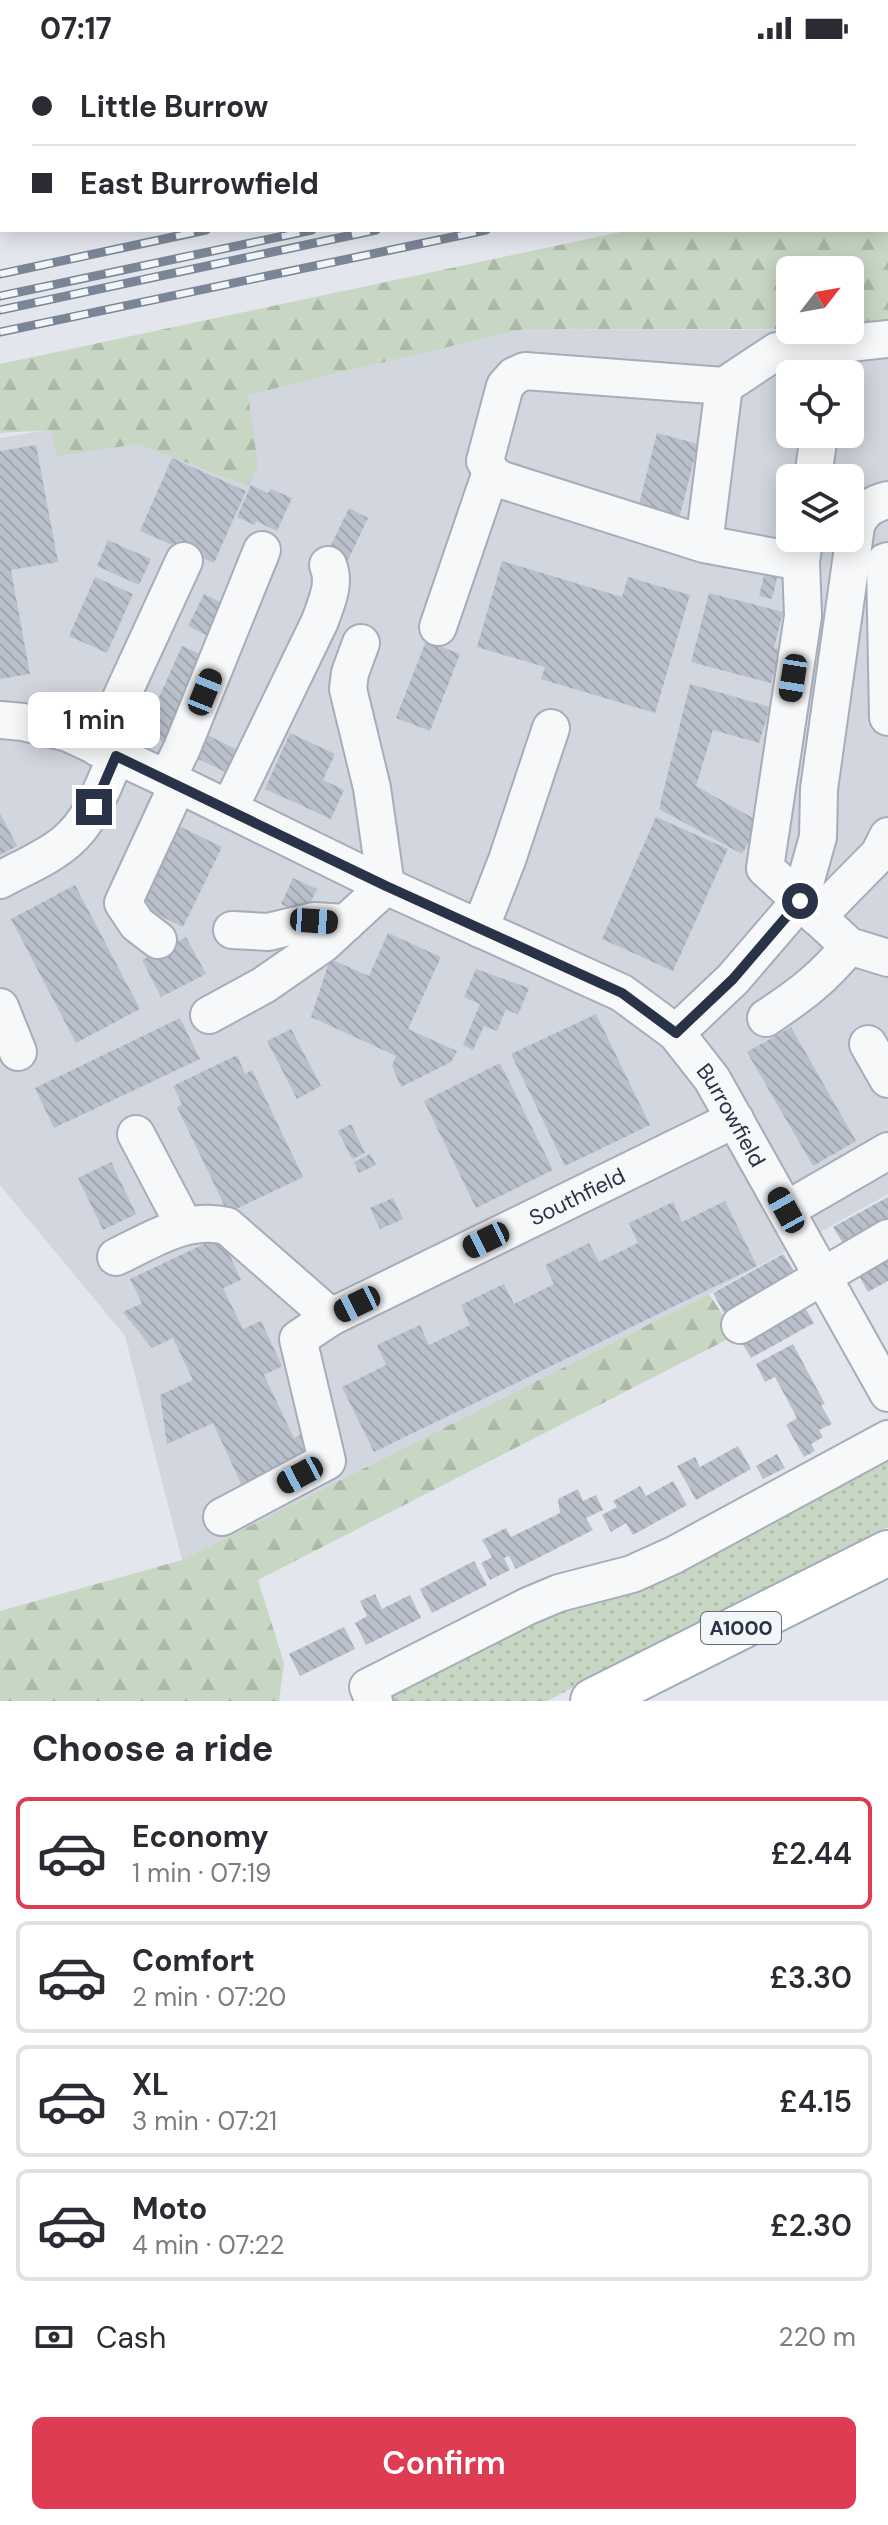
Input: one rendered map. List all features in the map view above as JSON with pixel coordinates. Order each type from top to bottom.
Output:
[{"type":"main road","name":"A1000","points":[[593,1701],[888,1553]]},
{"type":"street","points":[[776,548],[704,544],[499,479],[485,461],[505,386],[514,376],[525,371],[724,386],[777,351],[888,339]]},
{"type":"street","points":[[704,544],[724,386]]},
{"type":"street","points":[[438,627],[491,472]]},
{"type":"street","points":[[808,909],[818,837],[819,789],[856,526],[872,504],[888,500]]},
{"type":"street","points":[[158,940],[137,924],[123,903],[262,550]]},
{"type":"street","points":[[802,552],[803,616],[765,868],[849,946],[888,958]]},
{"type":"street","points":[[0,880],[57,849],[80,828],[94,807],[107,752],[184,561]]},
{"type":"street","points":[[888,561],[885,562],[888,717]]},
{"type":"street","points":[[229,809],[320,621],[330,590],[328,565]]},
{"type":"street","points":[[209,1015],[264,985],[323,944],[386,886],[372,788],[348,689],[350,673],[361,643]]},
{"type":"street","name":"Burrowfield","points":[[0,720],[68,733],[172,781],[386,886],[622,993],[676,1033],[695,1055],[735,1119],[888,1393]]},
{"type":"street","points":[[480,929],[507,860],[551,728]]},
{"type":"street","points":[[676,1033],[808,909],[879,854],[888,836]]},
{"type":"street","points":[[232,930],[268,932],[314,921],[346,923]]},
{"type":"street","points":[[766,1018],[810,988],[849,946]]},
{"type":"street","points":[[0,1007],[18,1052]]},
{"type":"street","points":[[868,1044],[888,1079]]},
{"type":"street","name":"Southfield","points":[[222,1517],[327,1461],[298,1339],[331,1317],[735,1119]]},
{"type":"street","points":[[136,1134],[184,1225]]},
{"type":"street","points":[[786,1210],[888,1151]]},
{"type":"street","points":[[116,1257],[184,1225],[212,1222],[227,1226],[331,1317]]},
{"type":"street","points":[[740,1325],[888,1238]]},
{"type":"street","points":[[374,1701],[368,1687],[381,1680],[528,1606],[559,1593],[632,1574],[674,1555],[888,1439]]},
{"type":"shaded area","points":[[888,322],[888,1194],[709,1294],[182,1560],[125,1336],[0,1185],[0,438],[248,395],[524,329],[776,330],[776,344],[864,344],[864,327]]},
{"type":"green space","points":[[621,232],[888,232],[888,322],[864,326],[864,256],[776,256],[776,329],[524,329],[248,395],[258,466],[248,486],[138,444],[57,456],[51,430],[0,433],[0,364]]},
{"type":"green space","points":[[709,1294],[736,1335],[258,1580],[284,1663],[279,1701],[0,1701],[0,1611],[182,1560]]},
{"type":"green space","points":[[888,1453],[888,1527],[547,1701],[391,1701],[390,1689]]},
{"type":"building","points":[[657,433],[698,444],[678,523],[637,512]]},
{"type":"building","points":[[36,445],[58,562],[11,570],[30,674],[0,679],[0,451]]},
{"type":"building","points":[[172,458],[246,491],[214,563],[140,531]]},
{"type":"building","points":[[251,485],[268,493],[271,489],[292,498],[277,531],[256,521],[255,525],[237,517]]},
{"type":"building","points":[[349,508],[368,518],[348,560],[328,551]]},
{"type":"building","points":[[108,540],[151,559],[139,585],[97,566]]},
{"type":"building","points":[[502,561],[622,597],[628,577],[690,595],[655,713],[541,679],[545,667],[477,647]]},
{"type":"building","points":[[765,571],[778,574],[772,599],[759,596]]},
{"type":"building","points":[[95,577],[133,594],[107,653],[69,636]]},
{"type":"building","points":[[709,593],[783,612],[774,648],[780,649],[771,683],[691,662]]},
{"type":"building","points":[[204,594],[224,604],[208,636],[188,626]]},
{"type":"building","points":[[426,641],[460,654],[430,731],[396,718]]},
{"type":"building","points":[[182,646],[213,660],[174,747],[143,733]]},
{"type":"building","points":[[690,684],[770,707],[759,743],[713,730],[696,786],[760,822],[742,854],[659,809]]},
{"type":"building","points":[[290,733],[335,754],[323,780],[344,790],[331,819],[265,789]]},
{"type":"building","points":[[207,735],[244,753],[234,776],[196,758]]},
{"type":"building","points":[[0,813],[17,846],[0,855]]},
{"type":"building","points":[[656,817],[728,849],[673,971],[602,939]]},
{"type":"building","points":[[177,825],[222,847],[183,927],[138,905]]},
{"type":"building","points":[[293,878],[317,889],[305,915],[281,904]]},
{"type":"building","points":[[75,885],[140,1009],[76,1043],[11,919]]},
{"type":"building","points":[[388,933],[441,957],[408,1029],[457,1051],[451,1062],[401,1087],[392,1066],[396,1056],[311,1017],[330,959],[369,976]]},
{"type":"building","points":[[186,937],[206,974],[161,997],[142,960]]},
{"type":"building","points":[[476,969],[529,988],[518,1015],[506,1009],[497,1031],[484,1026],[473,1050],[463,1045],[480,1004],[464,997]]},
{"type":"building","points":[[596,1014],[650,1125],[565,1166],[511,1054]]},
{"type":"building","points":[[180,1018],[200,1059],[54,1128],[35,1088]]},
{"type":"building","points":[[791,1027],[856,1141],[813,1166],[747,1052]]},
{"type":"building","points":[[291,1029],[321,1086],[297,1099],[267,1041]]},
{"type":"building","points":[[237,1055],[245,1074],[252,1070],[303,1177],[228,1213],[177,1107],[182,1104],[173,1086]]},
{"type":"building","points":[[500,1063],[553,1170],[476,1208],[424,1101]]},
{"type":"building","points":[[351,1124],[365,1153],[352,1159],[338,1131]]},
{"type":"building","points":[[370,1154],[376,1165],[359,1173],[354,1162]]},
{"type":"building","points":[[111,1162],[136,1214],[103,1230],[78,1178]]},
{"type":"building","points":[[888,1197],[888,1220],[844,1245],[833,1227]]},
{"type":"building","points":[[393,1198],[403,1219],[380,1229],[370,1208]]},
{"type":"building","points":[[725,1201],[757,1266],[374,1452],[342,1387],[386,1365],[377,1345],[420,1325],[429,1345],[470,1325],[461,1305],[483,1294],[504,1284],[514,1304],[554,1284],[545,1265],[589,1243],[599,1262],[638,1243],[629,1223],[673,1202],[682,1222]]},
{"type":"building","points":[[221,1236],[241,1280],[223,1288],[243,1329],[261,1321],[282,1366],[264,1375],[294,1438],[312,1429],[323,1450],[243,1488],[213,1423],[167,1444],[160,1395],[193,1380],[173,1338],[152,1348],[123,1312],[142,1303],[130,1279]]},
{"type":"building","points":[[783,1254],[795,1273],[724,1313],[713,1293]]},
{"type":"building","points":[[888,1258],[888,1281],[868,1292],[858,1274]]},
{"type":"building","points":[[804,1306],[814,1323],[751,1358],[741,1341]]},
{"type":"building","points":[[793,1344],[825,1404],[821,1405],[832,1424],[819,1430],[823,1437],[811,1444],[815,1451],[804,1457],[786,1425],[797,1418],[775,1377],[765,1382],[756,1364]]},
{"type":"building","points":[[738,1446],[751,1469],[696,1500],[677,1466],[695,1457],[700,1467]]},
{"type":"building","points":[[777,1454],[785,1468],[763,1479],[756,1466]]},
{"type":"building","points":[[673,1481],[687,1505],[633,1535],[626,1523],[611,1532],[602,1515],[617,1507],[613,1501],[640,1486],[646,1496]]},
{"type":"building","points":[[578,1489],[583,1501],[596,1495],[603,1510],[586,1518],[593,1530],[516,1569],[509,1556],[504,1558],[510,1570],[490,1580],[481,1563],[492,1557],[482,1540],[506,1528],[511,1537],[560,1513],[558,1499]]},
{"type":"building","points":[[474,1561],[487,1585],[432,1613],[420,1589]]},
{"type":"building","points":[[375,1594],[382,1609],[410,1595],[421,1618],[366,1645],[355,1623],[367,1616],[360,1601]]},
{"type":"building","points":[[344,1627],[355,1649],[300,1676],[289,1654]]},
{"type":"railway","points":[[0,274],[197,232]]},
{"type":"railway","points":[[0,296],[303,232]]},
{"type":"railway","points":[[0,310],[367,232]]},
{"type":"railway","points":[[0,332],[476,232]]},
{"type":"route","points":[[94,807],[116,756],[386,886],[592,978],[622,993],[676,1033],[733,979],[800,901]]}]
